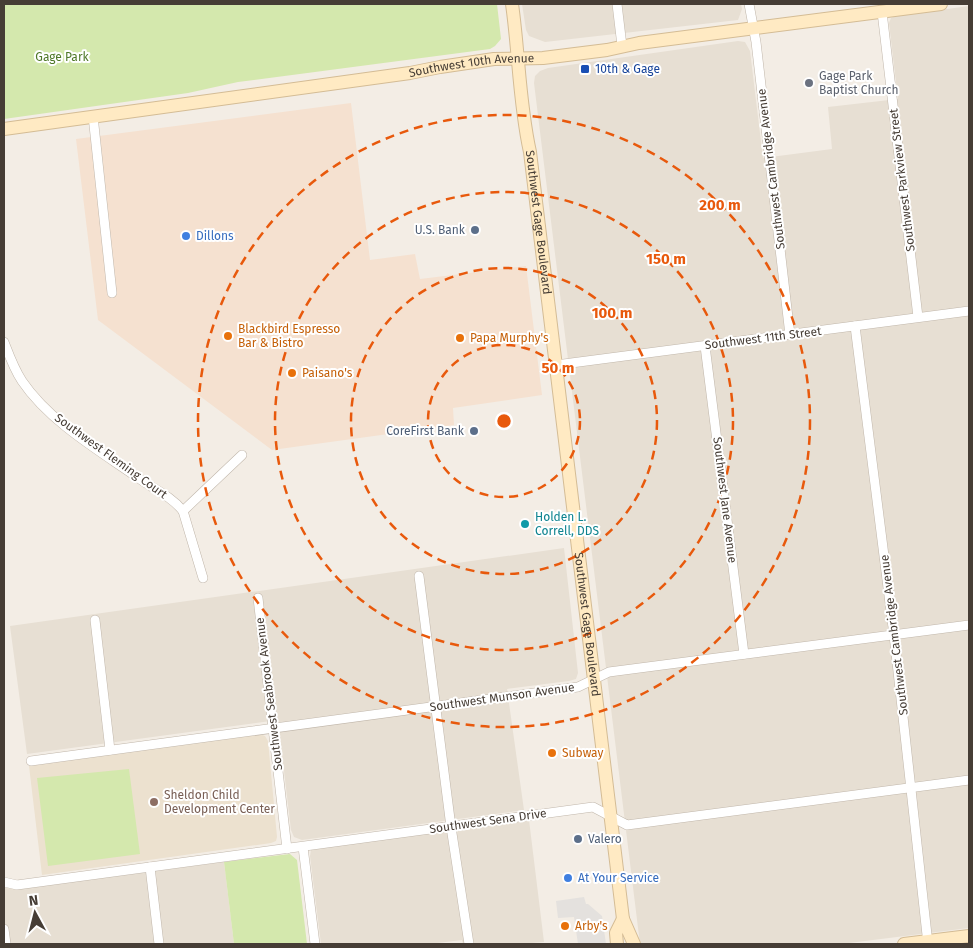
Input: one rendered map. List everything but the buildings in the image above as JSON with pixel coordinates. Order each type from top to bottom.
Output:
[{"type":"main road","name":"Southwest Gage Boulevard","points":[[512,4],[524,124],[530,152],[623,919],[634,944]]},
{"type":"main road","name":"Southwest 10th Avenue","points":[[4,128],[410,73],[494,59],[543,58],[752,28],[941,4]]},
{"type":"main road","name":"Southwest Gage Boulevard","points":[[617,944],[616,933],[623,919]]},
{"type":"main road","points":[[904,944],[928,943],[969,936]]},
{"type":"street","points":[[617,4],[622,46]]},
{"type":"street","name":"Southwest Cambridge Avenue","points":[[749,4],[756,42],[790,335]]},
{"type":"street","name":"Southwest Parkview Street","points":[[882,12],[918,318]]},
{"type":"street","points":[[93,116],[112,293]]},
{"type":"street","name":"Southwest 11th Street","points":[[556,365],[969,311]]},
{"type":"street","name":"Southwest Cambridge Avenue","points":[[856,326],[912,787],[928,943]]},
{"type":"street","name":"Southwest Fleming Court","points":[[4,342],[21,380],[48,410],[79,437],[178,504],[183,511]]},
{"type":"street","name":"Southwest Jane Avenue","points":[[705,346],[744,654]]},
{"type":"street","points":[[204,578],[183,511],[242,455]]},
{"type":"street","points":[[419,576],[451,827],[469,944]]},
{"type":"street","name":"Southwest Seabrook Avenue","points":[[258,598],[287,849]]},
{"type":"street","points":[[96,620],[110,750]]},
{"type":"street","name":"Southwest Munson Avenue","points":[[32,761],[578,687],[609,672],[969,625]]},
{"type":"street","name":"Southwest Sena Drive","points":[[4,882],[17,885],[593,807],[627,825],[969,780]]},
{"type":"street","points":[[303,847],[315,944]]},
{"type":"street","points":[[150,867],[159,944]]},
{"type":"street","points":[[4,929],[6,944]]},
{"type":"shaded area","points":[[522,4],[741,4],[742,9],[738,20],[545,42],[529,36],[526,30]]},
{"type":"shaded area","points":[[969,6],[969,928],[841,944],[640,944],[534,83],[535,76],[540,71],[548,68],[738,41],[745,42],[750,51],[763,158],[832,149],[828,107],[898,99],[889,23],[891,18]]},
{"type":"shaded area","points":[[351,103],[370,260],[415,254],[420,279],[526,266],[542,395],[453,408],[454,425],[272,450],[98,320],[76,139]]},
{"type":"shaded area","points":[[564,548],[578,673],[576,679],[507,689],[524,810],[302,840],[294,837],[291,830],[278,720],[27,754],[10,626]]},
{"type":"shaded area","name":"Sheldon Child Development Center","points":[[260,734],[265,736],[268,741],[276,841],[42,875],[29,766]]},
{"type":"shaded area","points":[[529,820],[544,942],[463,944],[462,940],[429,944],[321,944],[310,856],[311,850]]},
{"type":"shaded area","points":[[224,862],[234,944],[4,944],[4,888],[20,889]]},
{"type":"shaded area","points":[[584,897],[586,904],[602,916],[606,944],[578,944],[574,917],[558,918],[556,901]]},
{"type":"green space","name":"Gage Park","points":[[4,4],[497,4],[501,39],[490,49],[238,82],[188,93],[4,119]]},
{"type":"green space","points":[[129,769],[140,854],[48,866],[37,778]]},
{"type":"green space","points":[[290,854],[297,860],[307,944],[234,944],[224,862]]},
{"type":"place","name":"10th & Gage","points":[[585,69]]},
{"type":"place","name":"Gage Park Baptist Church","points":[[809,83]]},
{"type":"place","name":"U.S. Bank","points":[[475,230]]},
{"type":"place","name":"Dillons","points":[[186,236]]},
{"type":"place","name":"Blackbird Espresso Bar & Bistro","points":[[228,336]]},
{"type":"place","name":"Papa Murphy's","points":[[460,338]]},
{"type":"place","name":"Paisano's","points":[[292,373]]},
{"type":"place","name":"CoreFirst Bank","points":[[474,431]]},
{"type":"place","name":"Holden L. Correll, DDS","points":[[525,524]]},
{"type":"place","name":"Subway","points":[[552,753]]},
{"type":"place","name":"Sheldon Child Development Center","points":[[154,802]]},
{"type":"place","name":"Valero","points":[[578,839]]},
{"type":"place","name":"At Your Service","points":[[568,878]]},
{"type":"place","name":"Arby's","points":[[565,926]]}]
